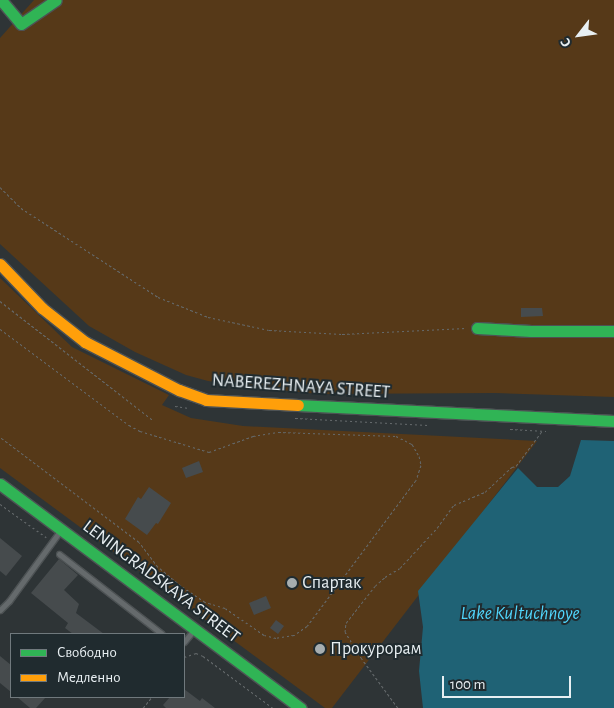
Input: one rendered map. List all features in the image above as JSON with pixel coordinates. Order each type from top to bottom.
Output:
[{"type":"main road","points":[[1,0],[21,24],[56,0]]},
{"type":"main road","name":"NABEREZHNAYA STREET","points":[[0,264],[42,308],[85,342],[179,390],[206,400],[614,420]]},
{"type":"main road","points":[[477,328],[531,331],[614,331]]},
{"type":"main road","name":"LENINGRADSKAYA STREET","points":[[0,484],[301,708]]},
{"type":"lane","points":[[0,610],[9,601],[62,529]]},
{"type":"lane","points":[[59,554],[161,633]]},
{"type":"lane","points":[[185,641],[195,628]]},
{"type":"path","points":[[0,187],[21,208],[158,297],[208,317],[269,330],[342,334],[477,328]]},
{"type":"path","points":[[0,301],[154,421]]},
{"type":"path","points":[[0,329],[129,425],[148,434],[209,452],[253,436],[278,432],[396,436],[406,439],[414,447],[419,456],[420,468],[416,480],[307,626],[294,635],[279,639],[264,635],[225,608],[207,603],[181,586],[158,567],[139,542],[0,437]]},
{"type":"path","points":[[398,708],[345,632],[346,623],[375,586],[400,568],[434,532],[454,506],[485,492],[512,467],[516,466],[542,431]]},
{"type":"path","points":[[0,504],[38,534]]},
{"type":"path","points":[[185,657],[196,653],[203,656],[273,708]]},
{"type":"shaded area","points":[[34,0],[614,0],[614,397],[495,393],[319,394],[250,387],[208,381],[186,375],[135,352],[89,326],[0,244],[0,38]]},
{"type":"shaded area","name":"Спартак","points":[[0,278],[72,347],[169,395],[162,405],[191,418],[243,426],[537,441],[332,708],[325,708],[0,468]]},
{"type":"water","name":"Lake Kultuchnoye","points":[[581,440],[614,441],[614,708],[423,708],[419,671],[423,627],[418,591],[518,468],[537,487],[558,487],[570,476]]},
{"type":"building","points":[[521,308],[542,308],[543,316],[521,317]]},
{"type":"building","points":[[199,461],[203,472],[186,478],[182,468]]},
{"type":"building","points":[[149,487],[171,503],[158,524],[156,523],[147,535],[125,519],[138,497],[141,499]]},
{"type":"building","points":[[0,538],[22,556],[6,576],[0,571]]},
{"type":"building","points":[[59,559],[78,575],[64,590],[79,604],[76,613],[103,633],[72,633],[65,628],[68,623],[31,593]]},
{"type":"building","points":[[266,596],[271,608],[254,615],[249,603]]},
{"type":"building","points":[[276,620],[284,626],[278,634],[270,628]]},
{"type":"building","points":[[0,656],[10,664],[10,691],[0,683]]},
{"type":"building","points":[[185,690],[200,701],[202,698],[215,708],[166,708],[163,705],[169,698],[185,698]]},
{"type":"building","points":[[18,698],[45,698],[36,708],[30,708]]},
{"type":"traffic: fast","points":[[1,0],[21,24],[56,0]]},
{"type":"traffic: fast","points":[[477,328],[531,331],[614,331]]},
{"type":"traffic: fast","points":[[298,405],[614,421]]},
{"type":"traffic: fast","points":[[0,484],[301,708]]},
{"type":"traffic: slow","points":[[0,264],[42,308],[85,342],[179,390],[206,400],[298,405]]},
{"type":"place","name":"Спартак","points":[[292,583]]},
{"type":"place","name":"Прокурорам","points":[[320,649]]}]
